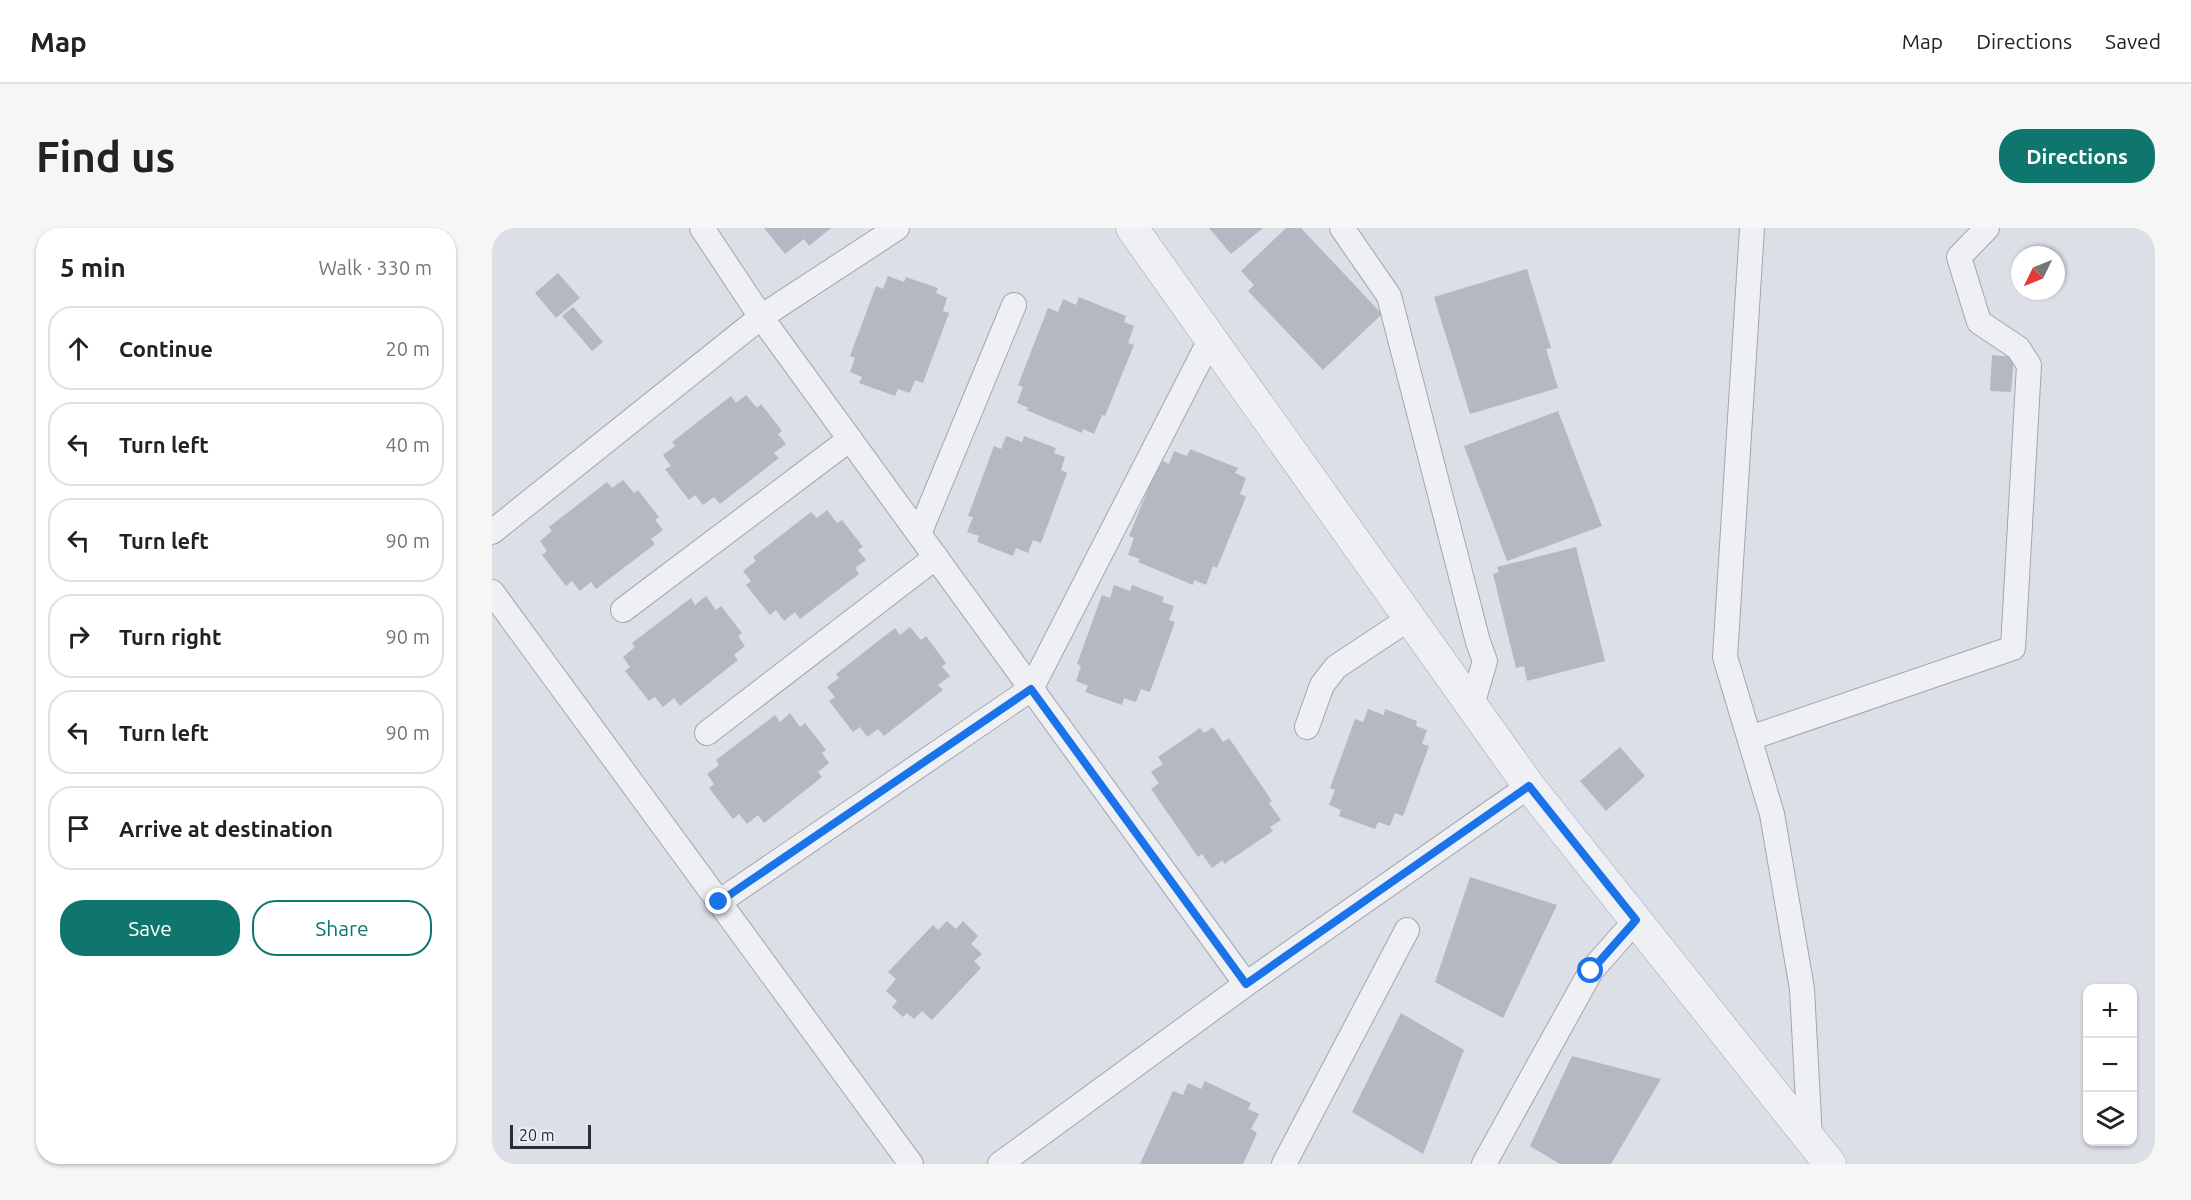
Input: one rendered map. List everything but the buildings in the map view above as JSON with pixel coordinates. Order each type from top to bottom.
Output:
[{"type":"street","points":[[702,228],[761,317],[1246,984]]},
{"type":"street","points":[[492,532],[761,317],[897,228]]},
{"type":"street","points":[[1132,228],[1529,786],[1830,1164]]},
{"type":"street","points":[[1342,228],[1389,296],[1478,642],[1485,661],[1472,705]]},
{"type":"street","points":[[1752,228],[1725,657],[1772,814],[1802,989],[1810,1138]]},
{"type":"street","points":[[1750,738],[2013,648],[2029,365],[2018,348],[1979,322],[1959,257],[1987,228]]},
{"type":"street","points":[[919,534],[1014,305]]},
{"type":"street","points":[[719,902],[1031,689],[1211,338]]},
{"type":"street","points":[[622,610],[850,439]]},
{"type":"street","points":[[706,733],[936,557]]},
{"type":"street","points":[[492,592],[911,1164]]},
{"type":"street","points":[[1306,727],[1322,685],[1336,667],[1410,618]]},
{"type":"street","points":[[1000,1164],[1246,984],[1529,786]]},
{"type":"street","points":[[1484,1164],[1591,971],[1636,920]]},
{"type":"street","points":[[1285,1164],[1407,930]]},
{"type":"route","points":[[719,902],[1031,689],[1246,984],[1529,786],[1636,920],[1591,971]]}]
